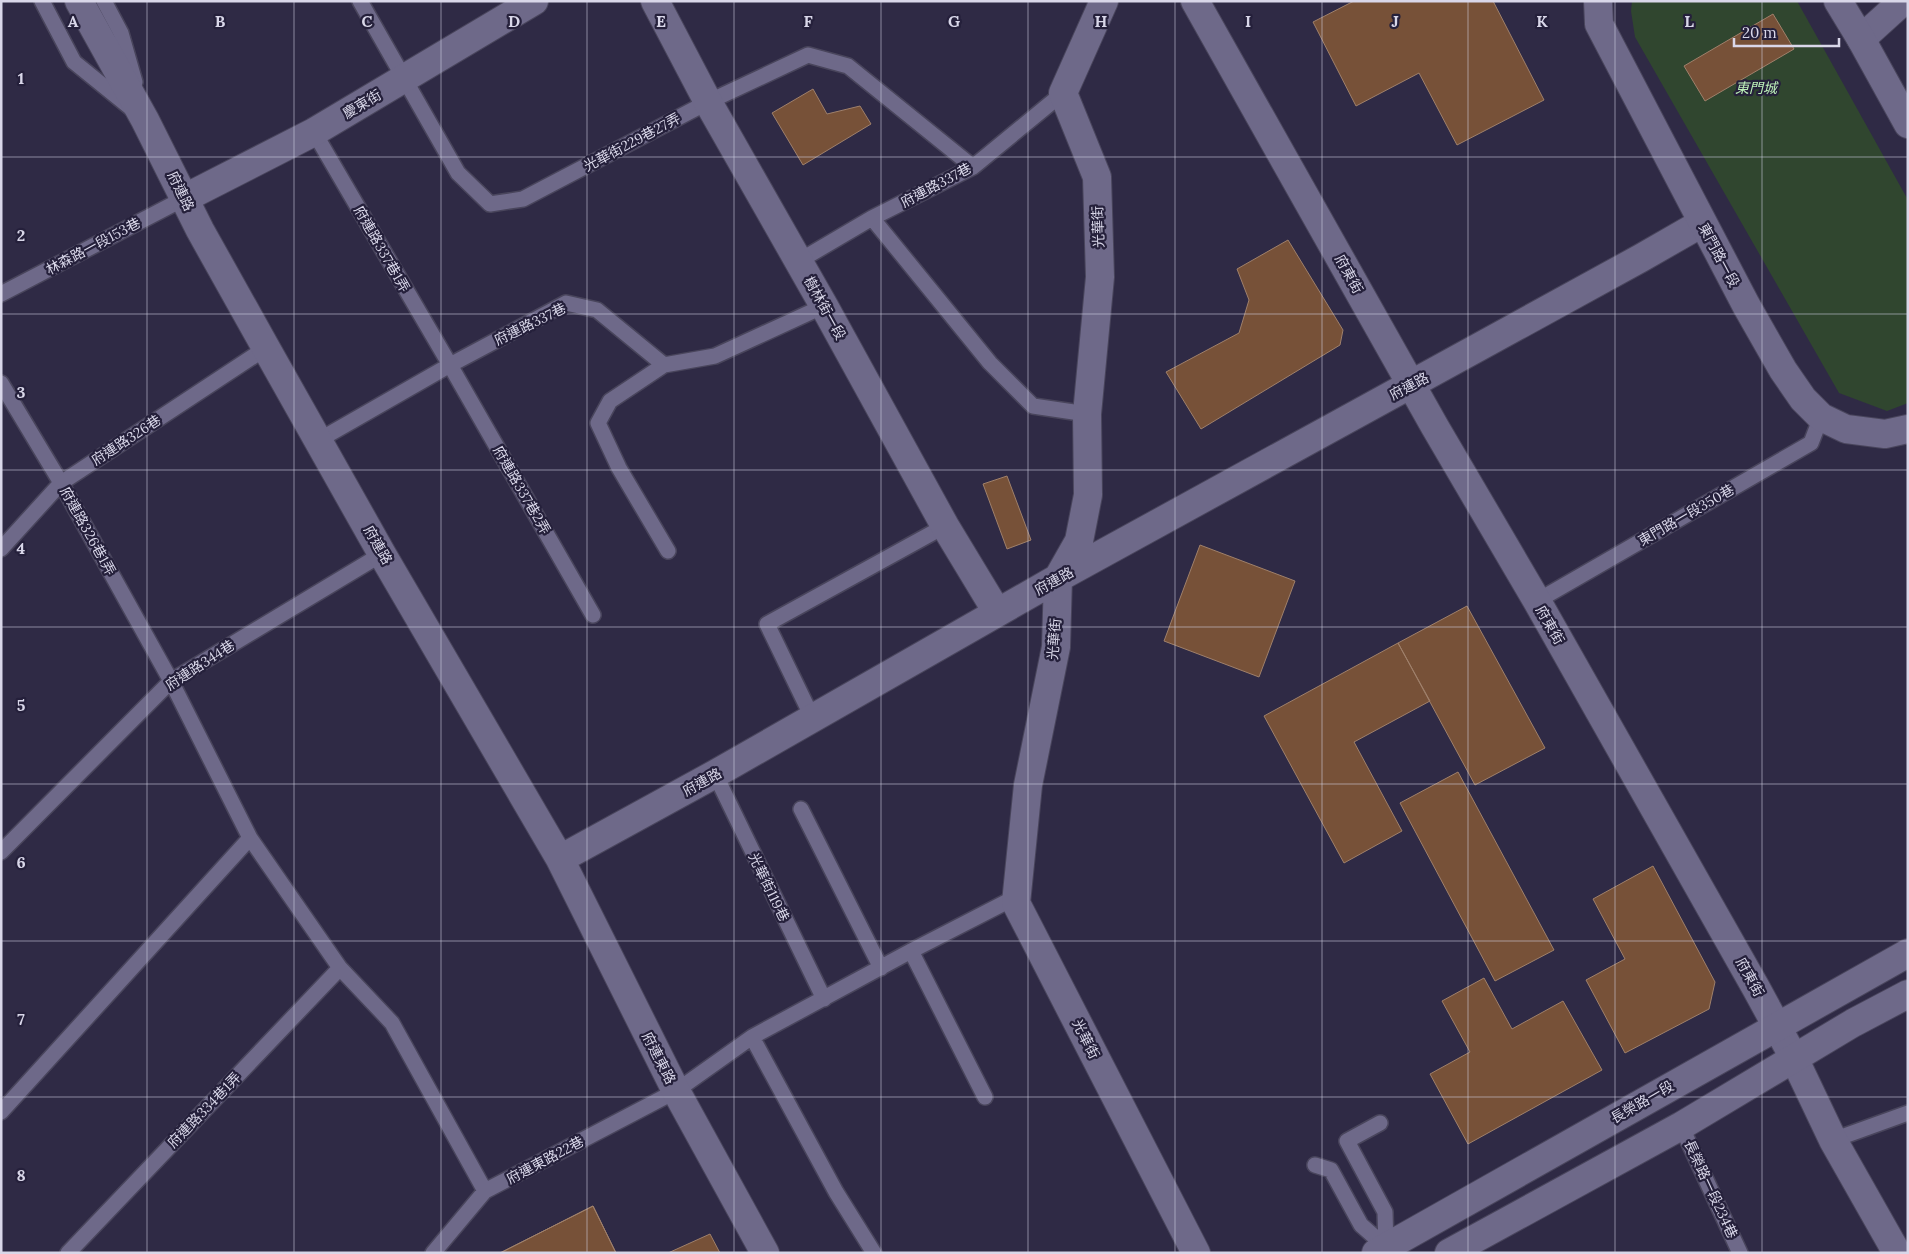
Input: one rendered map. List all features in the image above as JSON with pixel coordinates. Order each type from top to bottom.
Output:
[{"type":"street","name":"府連路","points":[[79,1],[145,120],[200,230],[266,348],[382,554],[560,859],[813,719],[997,612],[1702,222]]},
{"type":"street","name":"慶東街","points":[[185,198],[314,132],[534,1]]},
{"type":"street","name":"樹林街一段","points":[[655,1],[708,102],[799,261],[945,526],[997,612]]},
{"type":"street","points":[[1064,93],[1104,1]]},
{"type":"street","name":"府東街","points":[[1195,1],[1777,1026],[1833,1140],[1898,1253]]},
{"type":"street","name":"東門路一段","points":[[1598,1],[1600,24],[1702,222],[1783,370],[1803,399],[1821,417],[1846,429],[1885,434],[1908,429]]},
{"type":"street","points":[[1838,1],[1908,124]]},
{"type":"street","points":[[1861,39],[1903,1]]},
{"type":"street","name":"光華街","points":[[1064,93],[1097,177],[1100,277],[1087,414],[1088,495],[1079,541],[1058,578],[1056,647],[1028,785],[1016,903],[1196,1253]]},
{"type":"street","name":"府連東路","points":[[560,859],[676,1091],[765,1253]]},
{"type":"street","name":"長榮路一段","points":[[1381,1250],[1908,953]]},
{"type":"street","points":[[1449,1253],[1681,1126],[1854,1023],[1908,994]]},
{"type":"lane","points":[[42,1],[74,62],[145,120]]},
{"type":"lane","points":[[104,1],[121,34],[145,120]]},
{"type":"lane","name":"光華街229巷27弄","points":[[360,1],[458,173],[490,204],[523,199],[708,102],[808,54],[848,66],[973,167]]},
{"type":"lane","name":"府連路337巷","points":[[799,261],[872,218],[973,167],[1064,93]]},
{"type":"lane","name":"府連路337巷1弄","points":[[314,132],[450,365]]},
{"type":"lane","name":"林森路一段153巷","points":[[1,294],[185,198]]},
{"type":"lane","points":[[872,218],[990,363],[1033,406],[1087,414]]},
{"type":"lane","name":"府連路337巷","points":[[319,440],[450,365],[566,303],[597,310],[664,365]]},
{"type":"lane","points":[[668,551],[619,468],[598,423],[610,401],[664,365],[715,356],[824,306]]},
{"type":"lane","name":"府連路326巷","points":[[1,549],[61,483],[266,348]]},
{"type":"lane","name":"府連路337巷2弄","points":[[450,365],[593,615]]},
{"type":"lane","name":"府連路326巷1弄","points":[[1,383],[61,483],[170,681]]},
{"type":"lane","name":"東門路一段350巷","points":[[1537,601],[1810,443],[1821,417]]},
{"type":"lane","points":[[813,719],[766,624],[945,526]]},
{"type":"lane","name":"府連路344巷","points":[[1,852],[170,681],[382,554]]},
{"type":"lane","points":[[170,681],[250,838],[340,968],[392,1023],[485,1191]]},
{"type":"lane","name":"光華街119巷","points":[[715,774],[824,999]]},
{"type":"lane","points":[[801,810],[881,968]]},
{"type":"lane","points":[[1,1112],[250,838]]},
{"type":"lane","points":[[676,1091],[752,1038],[1018,896]]},
{"type":"lane","points":[[910,952],[985,1097]]},
{"type":"lane","name":"府連路334巷1弄","points":[[68,1253],[340,968]]},
{"type":"lane","points":[[752,1038],[836,1192],[874,1253]]},
{"type":"lane","name":"府連東路22巷","points":[[434,1253],[485,1191],[676,1091]]},
{"type":"lane","points":[[1833,1140],[1908,1113]]},
{"type":"lane","points":[[1380,1123],[1347,1141],[1384,1212],[1381,1250]]},
{"type":"lane","name":"長榮路一段234巷","points":[[1681,1126],[1740,1253]]},
{"type":"lane","points":[[1315,1165],[1331,1170],[1360,1225],[1381,1250]]},
{"type":"green space","name":"東門城","points":[[1632,1],[1797,1],[1908,200],[1908,403],[1887,411],[1839,393],[1635,37],[1631,11]]},
{"type":"building","points":[[1354,1],[1493,1],[1544,100],[1457,145],[1419,73],[1356,106],[1313,22]]},
{"type":"building","points":[[1773,14],[1794,49],[1705,101],[1684,66]]},
{"type":"building","points":[[813,89],[827,114],[860,106],[871,124],[803,165],[772,113]]},
{"type":"building","points":[[1288,240],[1343,330],[1340,345],[1201,429],[1166,372],[1239,333],[1249,300],[1237,269]]},
{"type":"building","points":[[1007,476],[1031,540],[1007,549],[983,484]]},
{"type":"building","points":[[1200,545],[1295,581],[1259,677],[1164,641]]},
{"type":"building","points":[[1467,606],[1545,748],[1475,785],[1398,643]]},
{"type":"building","points":[[1398,643],[1430,701],[1354,742],[1402,831],[1344,863],[1264,716]]},
{"type":"building","points":[[1458,772],[1554,950],[1495,981],[1400,803]]},
{"type":"building","points":[[1653,866],[1715,982],[1709,1009],[1625,1053],[1586,980],[1625,959],[1593,899]]},
{"type":"building","points":[[1484,978],[1512,1029],[1563,1001],[1602,1070],[1468,1144],[1430,1074],[1470,1052],[1442,1001]]},
{"type":"building","points":[[593,1206],[616,1253],[500,1253]]},
{"type":"building","points":[[593,1206],[616,1253],[500,1253]]},
{"type":"building","points":[[710,1234],[720,1253],[668,1253]]}]
